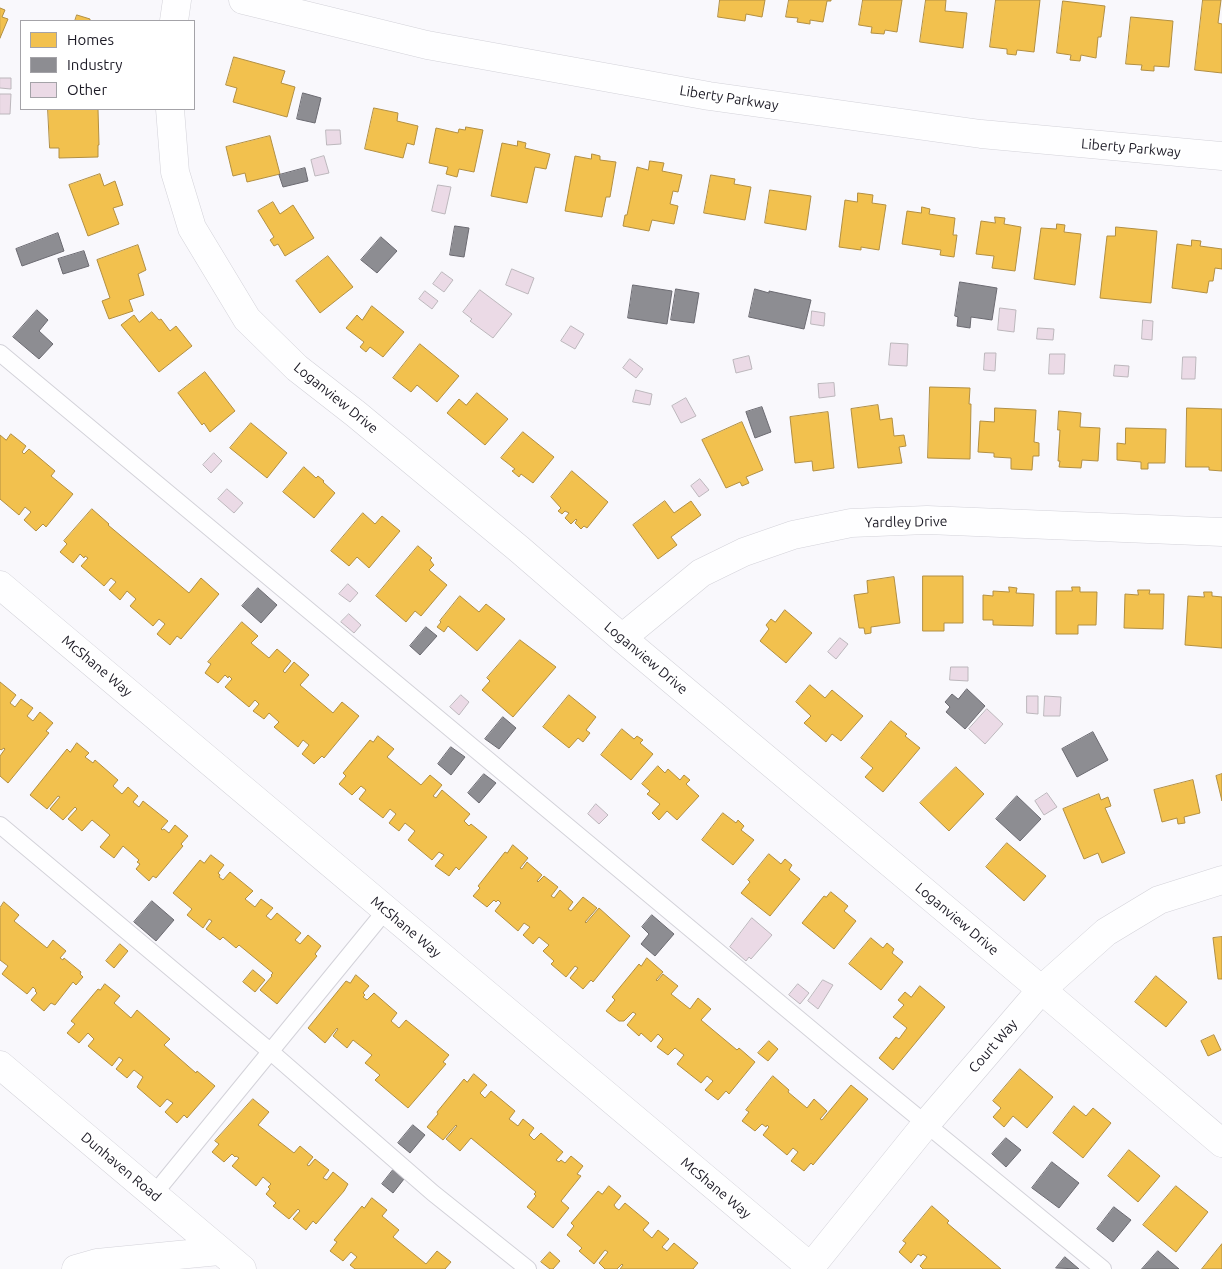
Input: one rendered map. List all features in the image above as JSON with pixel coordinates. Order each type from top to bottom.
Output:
[{"type":"street","points":[[174,20],[177,0]]},
{"type":"street","name":"Liberty Parkway","points":[[243,0],[427,45],[709,96],[981,134],[1222,156]]},
{"type":"street","name":"Loganview Drive","points":[[170,110],[175,172],[192,228],[247,319],[297,368],[512,543],[622,638],[1222,1143]]},
{"type":"street","name":"Yardley Drive","points":[[622,638],[701,573],[744,552],[793,535],[851,523],[928,520],[1222,532]]},
{"type":"street","name":"McShane Way","points":[[0,584],[810,1268]]},
{"type":"street","name":"Court Way","points":[[810,1268],[926,1124],[1041,990],[1106,932],[1159,900],[1222,880]]},
{"type":"street","name":"Dunhaven Road","points":[[0,1066],[242,1269]]},
{"type":"street","points":[[76,1269],[97,1264],[219,1251]]},
{"type":"lane","points":[[0,353],[842,1056],[1103,1269]]},
{"type":"lane","points":[[0,825],[270,1052],[433,1193],[528,1269]]},
{"type":"lane","points":[[154,1194],[386,910]]},
{"type":"building: Homes","points":[[720,0],[765,0],[762,17],[746,14],[745,21],[718,17]]},
{"type":"building: Homes","points":[[789,0],[831,1],[827,1],[823,22],[810,20],[810,24],[797,22],[798,18],[786,17]]},
{"type":"building: Homes","points":[[863,0],[902,0],[897,32],[885,30],[884,34],[871,33],[872,27],[859,25]]},
{"type":"building: Homes","points":[[926,0],[946,0],[945,11],[967,13],[963,48],[920,42]]},
{"type":"building: Homes","points":[[996,0],[1040,0],[1034,52],[1017,50],[1016,55],[1007,54],[1007,49],[990,47]]},
{"type":"building: Homes","points":[[1203,0],[1221,0],[1218,23],[1222,24],[1222,73],[1195,70]]},
{"type":"building: Homes","points":[[1063,1],[1105,6],[1101,37],[1098,37],[1096,58],[1081,55],[1080,61],[1070,60],[1071,55],[1057,53]]},
{"type":"building: Homes","points":[[0,8],[5,10],[2,17],[8,19],[0,38]]},
{"type":"building: Homes","points":[[77,15],[90,19],[90,20],[75,20]]},
{"type":"building: Homes","points":[[1131,17],[1173,21],[1169,67],[1154,66],[1154,71],[1141,70],[1142,65],[1126,64]]},
{"type":"building: Homes","points":[[234,57],[285,71],[281,83],[295,87],[287,117],[233,102],[237,88],[226,85]]},
{"type":"building: Homes","points":[[374,108],[398,113],[397,121],[418,126],[414,145],[407,143],[403,158],[365,149]]},
{"type":"building: Homes","points":[[48,110],[98,110],[98,157],[59,158],[59,148],[50,148]]},
{"type":"building: Homes","points":[[466,127],[483,130],[474,172],[459,169],[457,177],[446,174],[448,167],[429,163],[436,128],[458,133],[459,129],[465,130]]},
{"type":"building: Homes","points":[[270,136],[280,174],[247,182],[245,173],[233,176],[226,147]]},
{"type":"building: Homes","points":[[518,141],[526,143],[525,148],[550,154],[546,169],[535,167],[527,203],[491,196],[502,143],[517,146]]},
{"type":"building: Homes","points":[[592,154],[600,156],[600,160],[616,162],[610,197],[606,197],[602,217],[565,211],[575,156],[591,159]]},
{"type":"building: Homes","points":[[650,161],[664,163],[662,171],[682,175],[678,192],[673,191],[670,204],[678,206],[674,224],[652,220],[649,231],[623,226],[637,167],[648,170]]},
{"type":"building: Homes","points":[[100,174],[104,186],[115,181],[123,205],[113,208],[119,224],[88,236],[69,185]]},
{"type":"building: Homes","points":[[711,175],[735,179],[734,184],[751,187],[745,220],[704,213]]},
{"type":"building: Homes","points":[[770,190],[811,196],[806,230],[765,223]]},
{"type":"building: Homes","points":[[858,193],[873,195],[872,203],[886,205],[879,250],[861,247],[861,250],[839,247],[845,200],[857,202]]},
{"type":"building: Homes","points":[[273,202],[280,214],[293,205],[314,238],[285,256],[278,244],[274,246],[270,240],[274,237],[258,211]]},
{"type":"building: Homes","points":[[922,207],[930,209],[929,214],[955,218],[953,235],[957,235],[954,257],[940,255],[941,250],[902,244],[907,211],[921,213]]},
{"type":"building: Homes","points":[[995,217],[1005,218],[1004,224],[1021,227],[1015,271],[992,268],[994,256],[976,254],[981,221],[995,223]]},
{"type":"building: Homes","points":[[1057,224],[1065,225],[1064,232],[1081,234],[1075,285],[1034,279],[1041,228],[1056,229]]},
{"type":"building: Homes","points":[[1116,227],[1157,231],[1151,303],[1100,298],[1107,236],[1115,236]]},
{"type":"building: Homes","points":[[1192,240],[1201,241],[1200,246],[1222,249],[1222,269],[1215,268],[1213,281],[1209,281],[1207,293],[1172,288],[1177,244],[1191,246]]},
{"type":"building: Homes","points":[[138,245],[146,270],[138,274],[144,295],[129,300],[133,311],[109,319],[102,301],[110,298],[97,260]]},
{"type":"building: Homes","points":[[328,256],[353,287],[320,313],[296,281]]},
{"type":"building: Homes","points":[[372,306],[404,332],[383,357],[370,347],[366,352],[360,347],[364,342],[346,328],[357,315],[362,320]]},
{"type":"building: Homes","points":[[152,312],[159,320],[161,319],[170,331],[176,326],[192,346],[159,372],[121,325],[134,315],[139,322]]},
{"type":"building: Homes","points":[[420,344],[459,376],[437,402],[417,385],[411,392],[393,378]]},
{"type":"building: Homes","points":[[205,372],[235,411],[210,432],[204,423],[202,425],[178,393]]},
{"type":"building: Homes","points":[[930,387],[970,388],[970,459],[928,458]]},
{"type":"building: Homes","points":[[477,393],[508,419],[485,445],[447,413],[459,399],[466,405]]},
{"type":"building: Homes","points":[[878,405],[880,420],[892,418],[894,436],[904,435],[906,446],[899,447],[902,463],[858,468],[851,409]]},
{"type":"building: Homes","points":[[995,408],[1036,410],[1034,442],[1039,443],[1039,456],[1033,456],[1032,470],[1011,469],[1011,458],[994,457],[994,453],[978,452],[980,421],[994,422]]},
{"type":"building: Homes","points":[[1187,408],[1222,409],[1222,471],[1209,470],[1209,467],[1186,467]]},
{"type":"building: Homes","points":[[1059,411],[1081,413],[1080,427],[1100,428],[1098,461],[1082,460],[1081,468],[1059,467]]},
{"type":"building: Homes","points":[[828,412],[834,468],[813,471],[812,461],[795,463],[790,417]]},
{"type":"building: Homes","points":[[742,422],[763,470],[746,477],[749,483],[742,486],[740,482],[726,488],[702,440]]},
{"type":"building: Homes","points":[[251,423],[287,453],[267,478],[230,448]]},
{"type":"building: Homes","points":[[1126,428],[1166,429],[1165,463],[1148,463],[1148,469],[1141,469],[1141,462],[1117,460],[1117,443],[1125,444]]},
{"type":"building: Homes","points":[[523,432],[554,457],[533,483],[521,474],[519,477],[512,471],[515,469],[501,458]]},
{"type":"building: Homes","points":[[11,434],[26,446],[22,452],[24,454],[29,449],[55,471],[51,476],[73,494],[46,527],[43,524],[36,531],[24,520],[31,512],[25,507],[19,515],[0,499],[0,435],[6,440]]},
{"type":"building: Homes","points":[[304,467],[316,478],[318,476],[324,481],[335,493],[314,518],[283,492]]},
{"type":"building: Homes","points":[[572,471],[608,502],[587,528],[584,526],[581,529],[575,523],[576,519],[571,524],[565,518],[569,513],[565,511],[562,514],[558,511],[561,508],[551,497]]},
{"type":"building: Homes","points":[[665,501],[674,513],[691,501],[701,515],[671,537],[677,545],[658,559],[633,525]]},
{"type":"building: Homes","points":[[92,509],[108,525],[189,593],[201,578],[219,594],[181,639],[177,636],[170,645],[157,634],[165,624],[159,619],[153,626],[130,606],[136,599],[127,591],[120,600],[109,590],[116,582],[111,578],[104,586],[81,566],[88,558],[85,556],[84,558],[80,554],[73,563],[60,552],[67,544],[64,541]]},
{"type":"building: Homes","points":[[363,513],[375,524],[382,516],[400,531],[369,568],[357,557],[349,566],[331,551]]},
{"type":"building: Homes","points":[[418,546],[432,558],[430,560],[434,565],[429,570],[447,585],[421,616],[415,611],[406,622],[376,596]]},
{"type":"building: Homes","points":[[923,576],[963,576],[963,623],[944,623],[944,631],[923,631]]},
{"type":"building: Homes","points":[[894,577],[900,623],[871,627],[871,633],[865,634],[864,628],[859,628],[854,595],[868,593],[867,581]]},
{"type":"building: Homes","points":[[1009,587],[1017,588],[1016,593],[1034,594],[1033,626],[993,625],[993,620],[983,620],[983,595],[993,596],[993,591],[1009,592]]},
{"type":"building: Homes","points":[[1072,587],[1080,587],[1080,592],[1097,592],[1096,625],[1078,625],[1078,634],[1056,634],[1056,591],[1072,591]]},
{"type":"building: Homes","points":[[1138,590],[1150,590],[1149,594],[1164,594],[1163,629],[1124,628],[1125,594],[1138,595]]},
{"type":"building: Homes","points":[[1204,592],[1212,592],[1212,596],[1222,597],[1222,648],[1185,645],[1188,596],[1204,597]]},
{"type":"building: Homes","points":[[460,596],[479,612],[486,604],[505,619],[477,651],[448,626],[444,632],[437,627]]},
{"type":"building: Homes","points":[[785,610],[812,633],[786,663],[760,641],[769,629],[766,625],[771,619],[775,622]]},
{"type":"building: Homes","points":[[242,622],[258,636],[251,643],[269,658],[277,649],[291,661],[283,671],[285,673],[294,662],[309,675],[300,685],[333,713],[342,702],[359,716],[324,758],[322,756],[314,764],[302,754],[309,745],[303,740],[298,747],[274,727],[279,722],[269,713],[264,719],[253,711],[259,704],[255,700],[249,707],[225,687],[232,679],[229,676],[228,678],[225,675],[218,683],[205,673],[211,664],[208,662]]},
{"type":"building: Homes","points":[[520,640],[556,667],[513,717],[482,690],[490,681],[487,678]]},
{"type":"building: Homes","points":[[0,682],[16,695],[10,703],[15,707],[21,699],[33,708],[27,716],[33,721],[40,712],[53,723],[46,731],[49,733],[8,783],[0,776],[0,756],[5,749],[0,749]]},
{"type":"building: Homes","points":[[810,685],[825,698],[832,690],[863,716],[841,741],[832,734],[826,742],[804,723],[811,716],[796,702]]},
{"type":"building: Homes","points":[[569,695],[596,717],[586,730],[590,733],[583,742],[578,738],[569,748],[543,727]]},
{"type":"building: Homes","points":[[891,721],[920,748],[883,792],[865,777],[873,768],[861,758]]},
{"type":"building: Homes","points":[[622,729],[634,739],[637,736],[643,740],[640,743],[653,754],[631,780],[601,755]]},
{"type":"building: Homes","points":[[378,736],[394,749],[387,757],[421,785],[430,775],[442,785],[433,796],[436,798],[442,790],[470,814],[464,821],[469,826],[471,824],[487,837],[459,870],[456,867],[449,876],[435,866],[444,855],[439,852],[432,860],[408,840],[415,831],[405,823],[399,831],[389,823],[396,814],[390,809],[383,818],[359,799],[366,790],[361,786],[352,795],[339,784],[346,776],[343,773],[370,740],[373,742]]},
{"type":"building: Homes","points":[[77,743],[89,753],[85,757],[93,763],[95,760],[118,780],[113,786],[122,794],[128,787],[138,796],[133,802],[139,807],[143,801],[168,821],[162,830],[164,829],[169,833],[175,825],[188,836],[181,844],[183,846],[156,878],[153,876],[149,881],[136,869],[140,864],[137,862],[139,860],[123,846],[114,858],[100,847],[110,835],[92,820],[82,831],[68,819],[77,809],[75,807],[63,820],[50,809],[60,797],[58,796],[47,809],[30,795],[67,749],[70,752]]},
{"type":"building: Homes","points":[[658,766],[665,773],[668,769],[680,780],[684,775],[690,780],[686,784],[699,796],[677,820],[667,811],[659,820],[652,813],[660,804],[647,794],[650,791],[642,784]]},
{"type":"building: Homes","points":[[956,767],[984,794],[949,831],[920,803]]},
{"type":"building: Homes","points":[[1222,774],[1222,801],[1216,776]]},
{"type":"building: Homes","points":[[1193,780],[1200,813],[1184,817],[1185,823],[1178,824],[1177,818],[1162,822],[1154,790]]},
{"type":"building: Homes","points":[[1099,794],[1101,800],[1108,797],[1111,806],[1105,808],[1125,853],[1102,863],[1098,853],[1084,859],[1063,809]]},
{"type":"building: Homes","points":[[723,813],[736,823],[738,820],[744,826],[741,830],[754,840],[733,865],[702,840]]},
{"type":"building: Homes","points":[[1007,843],[1046,876],[1024,901],[986,867]]},
{"type":"building: Homes","points":[[513,845],[528,858],[520,868],[522,869],[527,862],[542,875],[538,882],[544,876],[558,887],[551,896],[554,898],[560,890],[573,902],[568,909],[571,911],[583,897],[597,908],[586,923],[599,908],[630,936],[593,982],[591,980],[583,989],[570,978],[578,968],[575,966],[566,977],[551,964],[554,961],[543,951],[549,945],[539,937],[533,944],[523,935],[530,927],[524,923],[518,931],[495,911],[501,903],[498,900],[496,902],[494,900],[487,907],[473,896],[480,888],[478,886],[505,852],[507,853]]},
{"type":"building: Homes","points":[[769,854],[781,864],[785,859],[792,865],[789,870],[800,879],[770,916],[741,893],[750,882],[748,880]]},
{"type":"building: Homes","points":[[211,855],[224,865],[218,873],[219,877],[223,880],[230,872],[253,891],[245,899],[255,907],[261,899],[273,908],[266,916],[271,920],[277,913],[301,933],[295,940],[300,944],[308,935],[321,946],[315,954],[317,956],[277,1004],[260,990],[273,973],[239,945],[236,948],[223,937],[220,940],[206,929],[212,921],[209,919],[203,928],[187,915],[192,909],[173,893],[200,860],[204,863]]},
{"type":"building: Homes","points":[[831,892],[848,906],[844,911],[856,921],[834,949],[802,923],[824,896],[826,897]]},
{"type":"building: Homes","points":[[4,902],[19,915],[14,921],[47,948],[53,940],[66,951],[60,958],[63,960],[64,958],[81,972],[80,974],[83,977],[76,985],[73,982],[55,1005],[51,1003],[44,1011],[31,1000],[37,993],[33,987],[27,994],[2,974],[8,966],[0,960],[0,908]]},
{"type":"building: Homes","points":[[1222,937],[1222,979],[1218,979],[1213,938]]},
{"type":"building: Homes","points":[[871,938],[883,948],[887,943],[894,949],[892,953],[903,962],[881,990],[849,964]]},
{"type":"building: Homes","points":[[120,944],[128,951],[114,968],[106,961]]},
{"type":"building: Homes","points":[[647,958],[663,972],[657,981],[663,974],[678,986],[671,994],[690,1009],[698,998],[711,1009],[701,1020],[737,1050],[739,1048],[755,1062],[729,1094],[726,1091],[718,1100],[705,1090],[713,1081],[707,1076],[701,1083],[677,1064],[684,1055],[675,1048],[668,1055],[657,1047],[663,1039],[658,1034],[651,1042],[641,1033],[639,1036],[627,1025],[636,1014],[633,1012],[624,1021],[619,1021],[606,1011],[615,1000],[612,997],[639,964],[641,966]]},
{"type":"building: Homes","points":[[253,970],[265,980],[255,992],[243,982]]},
{"type":"building: Homes","points":[[356,975],[369,986],[363,993],[365,995],[363,997],[367,1000],[374,993],[397,1013],[391,1021],[399,1028],[406,1020],[449,1055],[443,1062],[446,1064],[408,1108],[375,1080],[380,1075],[365,1063],[372,1055],[353,1040],[347,1048],[333,1036],[337,1028],[325,1043],[308,1028],[346,981],[350,983]]},
{"type":"building: Homes","points":[[1156,976],[1187,1002],[1166,1027],[1135,1002]]},
{"type":"building: Homes","points":[[105,984],[120,996],[114,1003],[131,1018],[137,1010],[170,1039],[164,1045],[196,1073],[197,1071],[215,1086],[187,1118],[184,1115],[177,1123],[165,1112],[173,1103],[167,1099],[160,1107],[137,1087],[143,1077],[134,1070],[127,1078],[116,1069],[123,1060],[119,1057],[112,1066],[88,1046],[94,1039],[88,1033],[79,1043],[67,1033],[75,1024],[71,1021],[98,989],[100,990]]},
{"type":"building: Homes","points":[[920,986],[945,1007],[893,1070],[879,1058],[896,1037],[899,1039],[907,1028],[893,1017],[904,1005],[898,1000],[905,992],[911,997]]},
{"type":"building: Homes","points":[[1214,1035],[1221,1050],[1208,1056],[1201,1041]]},
{"type":"building: Homes","points":[[769,1041],[778,1049],[768,1061],[758,1053]]},
{"type":"building: Homes","points":[[1020,1069],[1053,1097],[1027,1128],[1013,1116],[1004,1127],[993,1117],[1001,1108],[993,1101]]},
{"type":"building: Homes","points":[[474,1074],[487,1085],[480,1093],[485,1098],[491,1091],[515,1111],[509,1119],[518,1126],[523,1119],[534,1128],[529,1135],[534,1140],[541,1133],[563,1152],[556,1160],[559,1162],[561,1160],[565,1163],[571,1156],[583,1166],[577,1174],[581,1176],[561,1201],[569,1208],[553,1228],[527,1207],[536,1196],[534,1194],[536,1192],[471,1138],[460,1151],[446,1139],[456,1125],[443,1140],[427,1127],[464,1079],[467,1082]]},
{"type":"building: Homes","points":[[773,1076],[807,1108],[814,1099],[827,1111],[820,1119],[822,1120],[851,1085],[868,1099],[813,1165],[811,1163],[804,1171],[791,1161],[798,1152],[793,1148],[787,1155],[763,1135],[769,1127],[767,1125],[766,1127],[762,1124],[755,1131],[742,1121],[749,1112],[746,1110]]},
{"type":"building: Homes","points":[[253,1099],[269,1112],[258,1125],[294,1153],[300,1146],[313,1157],[307,1165],[309,1166],[315,1159],[329,1170],[323,1178],[327,1180],[333,1172],[348,1184],[316,1224],[313,1221],[306,1230],[293,1219],[300,1211],[298,1209],[289,1219],[273,1206],[276,1203],[266,1194],[271,1184],[263,1177],[256,1186],[232,1166],[239,1158],[232,1154],[224,1162],[212,1152],[219,1144],[215,1141]]},
{"type":"building: Homes","points":[[1074,1106],[1086,1116],[1093,1108],[1111,1123],[1083,1158],[1053,1133]]},
{"type":"building: Homes","points":[[1129,1150],[1160,1176],[1138,1202],[1108,1176]]},
{"type":"building: Homes","points":[[609,1186],[621,1196],[614,1205],[616,1208],[619,1210],[625,1203],[649,1223],[643,1230],[652,1238],[658,1230],[669,1239],[662,1247],[667,1251],[674,1243],[698,1263],[693,1269],[620,1269],[622,1264],[617,1269],[605,1269],[599,1263],[608,1252],[605,1250],[594,1264],[579,1251],[582,1248],[567,1235],[574,1226],[571,1223],[598,1191],[602,1194]]},
{"type":"building: Homes","points":[[1176,1186],[1208,1212],[1176,1252],[1143,1225]]},
{"type":"building: Homes","points":[[372,1198],[387,1210],[382,1216],[399,1230],[393,1237],[426,1264],[437,1251],[451,1262],[445,1269],[355,1269],[350,1265],[357,1257],[351,1252],[343,1261],[330,1251],[337,1242],[334,1240],[362,1206],[364,1208]]},
{"type":"building: Homes","points":[[932,1206],[949,1221],[947,1223],[1001,1269],[923,1269],[920,1266],[927,1257],[923,1254],[921,1256],[918,1254],[911,1263],[899,1252],[906,1243],[903,1241]]},
{"type":"building: Homes","points":[[1222,1244],[1222,1269],[1202,1269]]},
{"type":"building: Homes","points":[[550,1252],[560,1261],[553,1269],[550,1269],[541,1262]]},
{"type":"building: Industry","points":[[303,93],[321,98],[315,123],[297,119]]},
{"type":"building: Industry","points":[[305,168],[308,181],[283,187],[279,175]]},
{"type":"building: Industry","points":[[455,226],[469,228],[464,257],[450,255]]},
{"type":"building: Industry","points":[[58,233],[64,251],[22,266],[16,249]]},
{"type":"building: Industry","points":[[381,237],[397,251],[377,273],[361,260]]},
{"type":"building: Industry","points":[[84,251],[89,266],[63,274],[58,259]]},
{"type":"building: Industry","points":[[960,282],[997,288],[992,320],[971,317],[970,328],[957,326],[958,317],[955,316]]},
{"type":"building: Industry","points":[[633,285],[672,291],[667,324],[628,318]]},
{"type":"building: Industry","points":[[676,289],[699,293],[694,323],[671,320]]},
{"type":"building: Industry","points":[[755,289],[811,300],[804,329],[749,317]]},
{"type":"building: Industry","points":[[37,310],[48,320],[39,331],[53,344],[39,359],[13,337]]},
{"type":"building: Industry","points":[[762,407],[771,432],[755,438],[746,412]]},
{"type":"building: Industry","points":[[258,588],[277,605],[261,623],[242,606]]},
{"type":"building: Industry","points":[[426,627],[437,636],[420,655],[410,646]]},
{"type":"building: Industry","points":[[967,689],[985,706],[965,729],[946,712],[950,707],[945,702],[952,694],[958,699]]},
{"type":"building: Industry","points":[[503,717],[516,728],[499,749],[485,739]]},
{"type":"building: Industry","points":[[1093,732],[1108,760],[1077,777],[1062,749]]},
{"type":"building: Industry","points":[[451,747],[465,757],[451,775],[438,764]]},
{"type":"building: Industry","points":[[484,774],[496,783],[479,803],[468,793]]},
{"type":"building: Industry","points":[[1017,796],[1041,819],[1020,841],[996,819]]},
{"type":"building: Industry","points":[[152,901],[174,920],[156,941],[134,922]]},
{"type":"building: Industry","points":[[652,915],[674,934],[655,956],[641,944],[649,934],[642,927]]},
{"type":"building: Industry","points":[[413,1125],[425,1135],[410,1153],[398,1143]]},
{"type":"building: Industry","points":[[1006,1138],[1021,1150],[1006,1167],[992,1154]]},
{"type":"building: Industry","points":[[1052,1162],[1079,1183],[1059,1208],[1032,1188]]},
{"type":"building: Industry","points":[[393,1170],[404,1179],[393,1193],[382,1184]]},
{"type":"building: Industry","points":[[1114,1207],[1131,1220],[1113,1242],[1097,1229]]},
{"type":"building: Industry","points":[[1158,1251],[1179,1269],[1142,1269]]},
{"type":"building: Industry","points":[[1065,1257],[1079,1269],[1056,1268]]},
{"type":"building: Other","points":[[0,78],[11,78],[11,89],[0,88]]},
{"type":"building: Other","points":[[0,94],[11,94],[10,114],[0,114]]},
{"type":"building: Other","points":[[326,130],[340,130],[341,144],[327,145]]},
{"type":"building: Other","points":[[324,156],[329,173],[315,176],[311,160]]},
{"type":"building: Other","points":[[438,185],[451,187],[445,214],[432,211]]},
{"type":"building: Other","points":[[512,269],[534,278],[528,294],[506,285]]},
{"type":"building: Other","points":[[442,272],[453,280],[444,292],[433,284]]},
{"type":"building: Other","points":[[480,290],[512,314],[493,338],[470,321],[472,319],[463,312]]},
{"type":"building: Other","points":[[425,291],[438,301],[432,309],[419,299]]},
{"type":"building: Other","points":[[1000,308],[1016,310],[1014,332],[998,330]]},
{"type":"building: Other","points":[[812,311],[825,313],[824,326],[811,324]]},
{"type":"building: Other","points":[[1143,320],[1153,321],[1152,340],[1142,339]]},
{"type":"building: Other","points":[[571,326],[584,334],[575,349],[561,341]]},
{"type":"building: Other","points":[[1038,328],[1054,329],[1053,340],[1037,339]]},
{"type":"building: Other","points":[[891,343],[908,344],[907,366],[889,365]]},
{"type":"building: Other","points":[[985,353],[996,353],[995,371],[984,370]]},
{"type":"building: Other","points":[[1050,354],[1065,354],[1064,374],[1049,374]]},
{"type":"building: Other","points":[[749,356],[752,369],[736,373],[733,360]]},
{"type":"building: Other","points":[[1183,357],[1196,357],[1195,379],[1182,379]]},
{"type":"building: Other","points":[[630,359],[643,369],[636,378],[623,368]]},
{"type":"building: Other","points":[[1115,365],[1129,366],[1128,377],[1114,376]]},
{"type":"building: Other","points":[[834,383],[835,396],[819,398],[818,384]]},
{"type":"building: Other","points":[[636,390],[652,394],[650,405],[633,402]]},
{"type":"building: Other","points":[[686,398],[696,416],[681,423],[672,406]]},
{"type":"building: Other","points":[[214,453],[222,461],[211,473],[203,465]]},
{"type":"building: Other","points":[[700,479],[709,490],[699,497],[691,486]]},
{"type":"building: Other","points":[[227,489],[243,503],[234,513],[218,499]]},
{"type":"building: Other","points":[[348,584],[358,593],[350,602],[339,594]]},
{"type":"building: Other","points":[[349,614],[361,625],[354,633],[341,622]]},
{"type":"building: Other","points":[[840,638],[848,644],[836,659],[828,652]]},
{"type":"building: Other","points":[[951,667],[968,667],[968,681],[950,680]]},
{"type":"building: Other","points":[[461,695],[469,702],[459,715],[450,707]]},
{"type":"building: Other","points":[[1027,696],[1038,696],[1038,714],[1027,713]]},
{"type":"building: Other","points":[[1045,696],[1061,697],[1060,716],[1044,716]]},
{"type":"building: Other","points":[[987,709],[1003,724],[985,744],[969,729]]},
{"type":"building: Other","points":[[1047,793],[1057,807],[1044,815],[1035,801]]},
{"type":"building: Other","points":[[596,804],[608,815],[599,824],[588,814]]},
{"type":"building: Other","points":[[752,918],[772,935],[751,959],[749,957],[746,961],[730,947]]},
{"type":"building: Other","points":[[823,980],[833,985],[818,1009],[808,1001]]},
{"type":"building: Other","points":[[798,984],[809,993],[800,1004],[789,995]]}]
